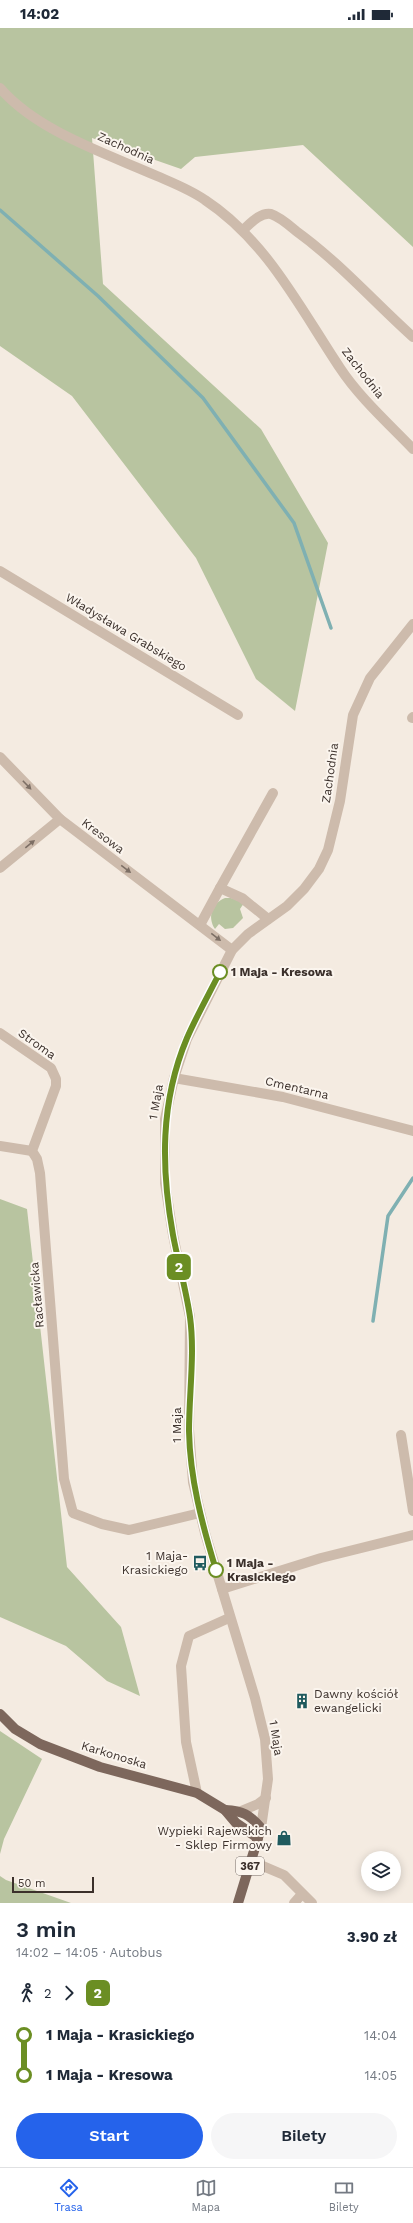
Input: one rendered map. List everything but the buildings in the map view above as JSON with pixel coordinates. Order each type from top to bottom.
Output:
[{"type":"main road","name":"Karkonoska","points":[[0,1714],[15,1729],[40,1744],[100,1767],[198,1793],[225,1810],[236,1823],[259,1833]]},
{"type":"main road","name":"Karkonoska","points":[[225,1810],[241,1811]]},
{"type":"main road","points":[[241,1811],[254,1820],[259,1833]]},
{"type":"main road","name":"1 Maja","points":[[238,1903],[259,1833]]},
{"type":"street","name":"Zachodnia","points":[[0,88],[25,112],[82,142],[205,199],[243,230],[266,257],[341,370],[413,449]]},
{"type":"street","points":[[243,230],[263,214],[270,214],[283,221],[312,242],[413,337]]},
{"type":"street","name":"Władysława Grabskiego","points":[[0,571],[238,715]]},
{"type":"street","name":"Zachodnia","points":[[268,919],[287,906],[304,889],[319,869],[328,850],[340,801],[353,715],[370,678],[413,624]]},
{"type":"street","name":"Kresowa","points":[[0,757],[60,820],[232,950]]},
{"type":"street","points":[[200,925],[273,793]]},
{"type":"street","points":[[0,868],[60,820]]},
{"type":"street","points":[[220,888],[242,898],[268,919]]},
{"type":"street","name":"367","points":[[232,950],[268,919]]},
{"type":"street","name":"1 Maja","points":[[232,950],[186,1039],[174,1078],[165,1119],[165,1183],[173,1235],[190,1317],[190,1436],[193,1482],[229,1618],[255,1698],[265,1739],[268,1778],[266,1798],[259,1833]]},
{"type":"street","name":"Stroma","points":[[0,1033],[51,1068],[56,1079],[56,1086],[32,1151]]},
{"type":"street","name":"Cmentarna","points":[[174,1078],[283,1097],[413,1131]]},
{"type":"street","points":[[0,1146],[32,1151]]},
{"type":"street","name":"Racławicka","points":[[32,1151],[37,1159],[40,1173],[64,1479],[73,1514],[102,1524],[129,1530],[200,1513]]},
{"type":"street","points":[[401,1435],[413,1511]]},
{"type":"street","points":[[222,1589],[321,1558],[413,1535]]},
{"type":"street","points":[[198,1793],[186,1742],[181,1666],[189,1636],[229,1618]]},
{"type":"street","points":[[241,1811],[258,1804],[266,1798]]},
{"type":"street","points":[[251,1860],[284,1875],[312,1903]]},
{"type":"street","points":[[294,1903],[302,1894]]},
{"type":"green space","points":[[0,28],[413,28],[413,247],[303,145],[195,157],[181,169],[92,138],[103,284],[261,429],[328,543],[295,711],[256,679],[196,558],[72,396],[0,346]]},
{"type":"green space","points":[[225,898],[231,898],[244,903],[240,909],[243,918],[233,928],[225,929],[219,924],[215,929],[211,920],[212,911],[217,903]]},
{"type":"green space","points":[[0,1199],[27,1209],[67,1567],[121,1627],[140,1696],[107,1681],[66,1646],[0,1617]]},
{"type":"green space","points":[[0,1731],[42,1759],[4,1839],[0,1854]]},
{"type":"green space","points":[[0,1876],[6,1880],[71,1903],[0,1903]]},
{"type":"waterway","points":[[0,210],[98,296],[203,398],[294,523],[331,628]]},
{"type":"waterway","points":[[373,1321],[388,1216],[413,1178]]},
{"type":"bus line","name":"2","points":[[216,1570],[205,1533],[193,1482],[189,1430],[191,1360],[190,1317],[173,1235],[165,1183],[164,1134],[167,1104],[186,1039],[220,972]]},
{"type":"place","name":"1 Maja - Kresowa","points":[[220,972]]},
{"type":"place","name":"1 Maja- Krasickiego","points":[[200,1563]]},
{"type":"place","name":"1 Maja - Krasickiego","points":[[216,1570]]},
{"type":"place","name":"Dawny kościół ewangelicki","points":[[302,1701]]},
{"type":"place","name":"Wypieki Rajewskich - Sklep Firmowy","points":[[284,1838]]}]
